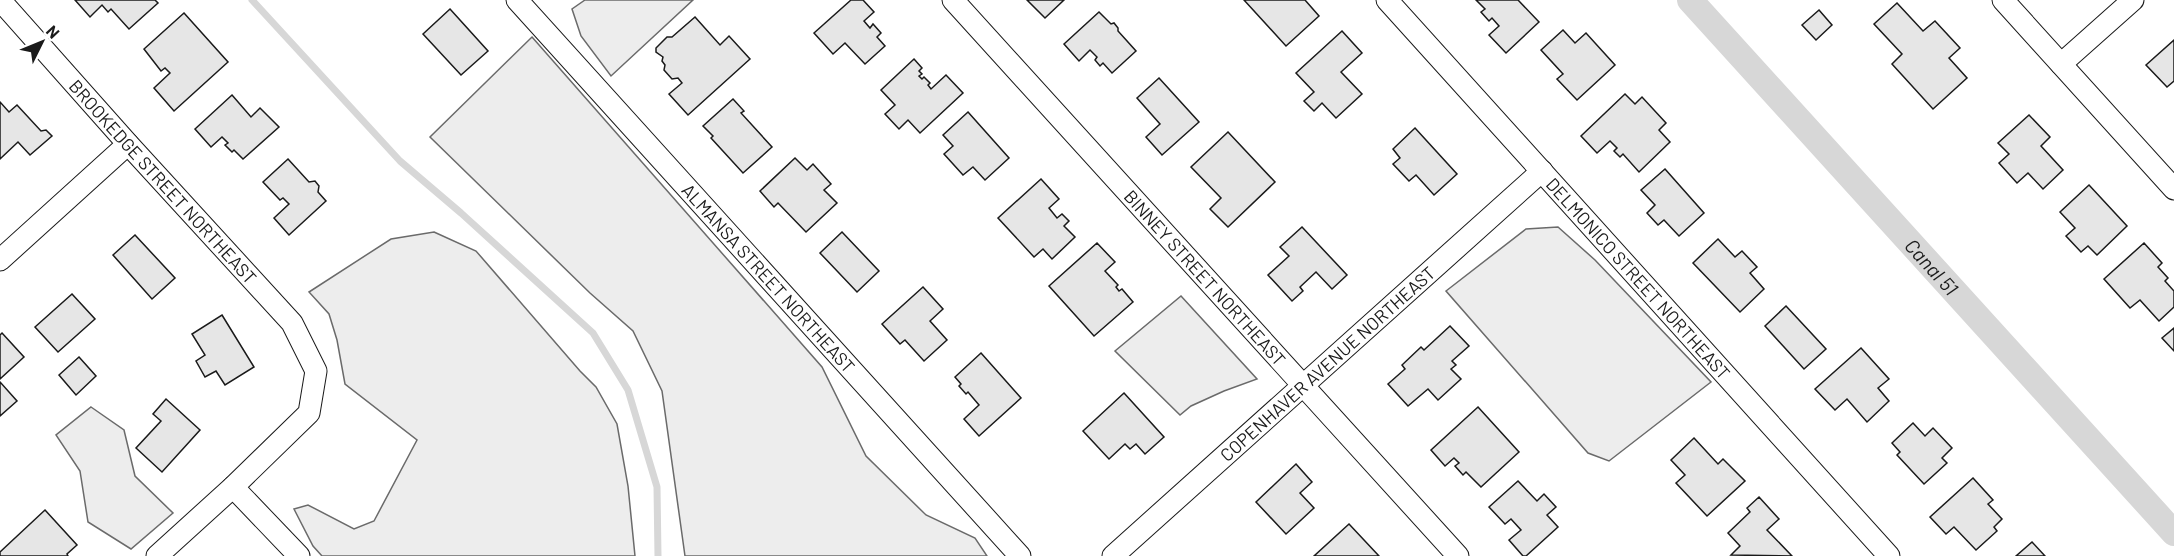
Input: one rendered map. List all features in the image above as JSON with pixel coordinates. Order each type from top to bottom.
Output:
[{"type":"street","name":"BROOKEDGE STREET NORTHEAST","points":[[0,0],[292,323],[316,371],[309,413],[233,487]]},
{"type":"street","name":"ALMANSA STREET NORTHEAST","points":[[517,0],[1020,556]]},
{"type":"street","name":"BINNEY STREET NORTHEAST","points":[[953,0],[1458,556]]},
{"type":"street","name":"DELMONICO STREET NORTHEAST","points":[[1387,0],[1889,556]]},
{"type":"street","points":[[2003,0],[2174,189]]},
{"type":"street","points":[[2061,64],[2133,0]]},
{"type":"street","points":[[0,260],[128,144]]},
{"type":"street","name":"COPENHAVER AVENUE NORTHEAST","points":[[1113,556],[1542,171]]},
{"type":"street","points":[[157,556],[233,487],[299,556]]},
{"type":"shaded area","points":[[585,0],[693,0],[611,76],[581,36],[572,9]]},
{"type":"shaded area","points":[[532,37],[822,367],[866,456],[926,515],[975,538],[987,556],[685,556],[662,391],[633,331],[590,293],[430,137]]},
{"type":"shaded area","points":[[1558,227],[1595,260],[1711,382],[1609,461],[1588,453],[1446,291],[1526,229]]},
{"type":"shaded area","points":[[434,232],[476,251],[596,387],[617,424],[628,486],[635,556],[322,556],[313,546],[294,509],[308,505],[354,529],[374,521],[417,440],[345,384],[337,340],[329,314],[309,292],[391,239]]},
{"type":"shaded area","points":[[1181,296],[1257,379],[1191,406],[1180,415],[1115,351]]},
{"type":"shaded area","points":[[91,407],[124,430],[135,476],[173,513],[131,549],[88,522],[80,471],[56,435]]},
{"type":"building","points":[[75,0],[155,0],[158,3],[129,29],[111,9],[108,12],[102,5],[90,17]]},
{"type":"building","points":[[851,0],[863,0],[874,12],[864,21],[870,28],[873,24],[881,33],[877,37],[885,46],[865,64],[845,43],[833,54],[814,33]]},
{"type":"building","points":[[1027,0],[1064,0],[1045,18]]},
{"type":"building","points":[[1244,0],[1305,0],[1319,16],[1286,46]]},
{"type":"building","points":[[1476,0],[1518,0],[1539,22],[1506,53],[1489,35],[1499,26],[1492,18],[1489,21],[1481,12],[1485,9]]},
{"type":"building","points":[[1897,3],[1923,31],[1935,21],[1960,48],[1949,58],[1967,78],[1933,109],[1892,64],[1902,54],[1874,24]]},
{"type":"building","points":[[450,9],[488,51],[461,75],[423,34]]},
{"type":"building","points":[[1819,10],[1832,25],[1816,40],[1802,25]]},
{"type":"building","points":[[1099,12],[1111,24],[1114,23],[1136,51],[1112,73],[1103,63],[1100,66],[1095,60],[1097,57],[1090,50],[1079,61],[1064,44]]},
{"type":"building","points":[[184,13],[228,62],[174,111],[154,88],[170,73],[165,68],[161,71],[144,49]]},
{"type":"building","points":[[695,17],[720,45],[729,36],[750,59],[688,115],[669,94],[682,83],[678,78],[672,79],[664,70],[663,57],[656,52],[656,48]]},
{"type":"building","points":[[1563,30],[1575,43],[1586,33],[1615,65],[1577,100],[1557,79],[1563,74],[1541,50]]},
{"type":"building","points":[[1342,31],[1362,53],[1341,72],[1362,94],[1336,118],[1322,103],[1314,111],[1304,101],[1314,92],[1296,73]]},
{"type":"building","points":[[2174,40],[2174,81],[2167,87],[2146,65]]},
{"type":"building","points":[[914,59],[922,68],[919,71],[922,74],[919,76],[922,79],[924,77],[930,83],[928,85],[931,89],[946,75],[963,93],[920,133],[908,120],[899,129],[885,114],[895,105],[881,90]]},
{"type":"building","points":[[1159,78],[1199,122],[1162,155],[1146,137],[1160,124],[1137,98]]},
{"type":"building","points":[[1625,94],[1635,104],[1642,97],[1666,123],[1659,130],[1670,142],[1639,172],[1623,154],[1620,157],[1614,151],[1617,148],[1610,141],[1597,153],[1581,136]]},
{"type":"building","points":[[232,95],[251,117],[260,108],[279,127],[243,159],[225,145],[228,143],[222,137],[211,147],[195,129]]},
{"type":"building","points":[[733,99],[744,111],[741,113],[772,147],[743,173],[703,126]]},
{"type":"building","points":[[0,102],[9,112],[17,105],[41,131],[46,130],[52,136],[30,155],[18,142],[0,159]]},
{"type":"building","points":[[968,112],[1009,158],[985,180],[973,167],[963,175],[944,154],[953,146],[943,135]]},
{"type":"building","points":[[2029,115],[2050,137],[2041,146],[2063,170],[2043,189],[2028,173],[2017,183],[1999,163],[2009,154],[1998,143]]},
{"type":"building","points":[[1415,128],[1457,174],[1434,195],[1416,175],[1409,181],[1393,164],[1400,158],[1393,149]]},
{"type":"building","points":[[1228,132],[1275,182],[1228,227],[1210,209],[1221,198],[1191,167]]},
{"type":"building","points":[[795,158],[807,170],[813,164],[831,184],[824,190],[837,203],[806,232],[778,203],[774,207],[760,191]]},
{"type":"building","points":[[288,159],[309,182],[315,181],[319,186],[318,192],[326,201],[289,235],[274,218],[289,204],[283,198],[280,200],[263,182]]},
{"type":"building","points":[[1665,169],[1704,213],[1679,236],[1664,220],[1658,225],[1647,213],[1655,205],[1641,190]]},
{"type":"building","points":[[1041,179],[1059,199],[1049,208],[1057,218],[1062,214],[1069,221],[1064,226],[1075,237],[1052,259],[1043,249],[1034,257],[998,218]]},
{"type":"building","points":[[2089,185],[2127,226],[2097,255],[2088,246],[2081,252],[2066,236],[2075,228],[2060,212]]},
{"type":"building","points":[[1302,227],[1347,275],[1332,289],[1316,272],[1300,287],[1303,291],[1292,301],[1268,275],[1289,256],[1280,247]]},
{"type":"building","points":[[842,232],[879,271],[857,292],[820,253]]},
{"type":"building","points":[[135,235],[175,278],[152,299],[113,255]]},
{"type":"building","points":[[1718,239],[1735,257],[1742,251],[1757,267],[1750,273],[1764,289],[1740,312],[1693,263]]},
{"type":"building","points":[[1097,243],[1115,262],[1105,271],[1118,285],[1116,287],[1119,291],[1122,289],[1133,302],[1094,336],[1049,286]]},
{"type":"building","points":[[2144,243],[2162,263],[2158,267],[2168,278],[2165,281],[2174,291],[2174,307],[2159,321],[2140,300],[2130,308],[2104,279]]},
{"type":"building","points":[[923,287],[943,309],[930,321],[947,340],[924,361],[905,340],[900,344],[882,324]]},
{"type":"building","points":[[72,294],[95,319],[58,352],[35,327]]},
{"type":"building","points":[[1786,306],[1826,349],[1804,369],[1765,326]]},
{"type":"building","points":[[222,315],[254,367],[225,385],[216,371],[205,377],[196,361],[205,355],[192,334]]},
{"type":"building","points":[[1450,326],[1469,346],[1452,361],[1456,365],[1451,369],[1461,379],[1438,400],[1428,389],[1408,406],[1388,384],[1405,369],[1402,365],[1421,347],[1424,350]]},
{"type":"building","points":[[2174,328],[2174,351],[2162,338]]},
{"type":"building","points":[[2,333],[24,357],[0,379],[0,335]]},
{"type":"building","points":[[1861,348],[1889,379],[1878,388],[1889,401],[1867,422],[1847,399],[1835,410],[1815,389]]},
{"type":"building","points":[[981,353],[1021,398],[979,436],[964,419],[979,405],[968,392],[966,394],[959,386],[961,384],[955,377]]},
{"type":"building","points":[[79,357],[96,376],[76,395],[59,375]]},
{"type":"building","points":[[0,382],[17,401],[0,416]]},
{"type":"building","points":[[1124,393],[1164,437],[1145,454],[1136,444],[1130,449],[1125,444],[1109,459],[1083,431]]},
{"type":"building","points":[[166,399],[200,430],[162,472],[136,448],[161,421],[153,414]]},
{"type":"building","points":[[1478,407],[1519,452],[1481,487],[1466,472],[1463,475],[1455,466],[1459,463],[1454,458],[1445,466],[1431,450]]},
{"type":"building","points":[[1913,423],[1925,436],[1933,428],[1952,448],[1942,458],[1947,463],[1924,484],[1897,455],[1900,452],[1892,443]]},
{"type":"building","points":[[1694,438],[1718,464],[1723,459],[1745,481],[1707,516],[1676,483],[1685,475],[1671,460]]},
{"type":"building","points":[[1296,464],[1312,482],[1300,493],[1314,508],[1286,534],[1256,502]]},
{"type":"building","points":[[1973,478],[1993,500],[1988,504],[2002,519],[1994,527],[1997,531],[1976,550],[1954,527],[1946,534],[1930,517]]},
{"type":"building","points":[[1518,481],[1537,501],[1544,494],[1556,507],[1547,515],[1558,527],[1526,556],[1523,556],[1509,540],[1521,530],[1511,519],[1505,524],[1489,507]]},
{"type":"building","points":[[1759,497],[1779,519],[1767,530],[1792,556],[1731,555],[1740,546],[1728,533],[1750,512],[1747,508]]},
{"type":"building","points":[[45,510],[77,545],[67,554],[68,556],[0,556],[0,552]]},
{"type":"building","points":[[1349,524],[1379,556],[1314,556]]},
{"type":"building","points":[[2032,542],[2045,556],[2016,556]]},
{"type":"waterway","points":[[252,0],[400,161],[593,333],[628,390],[657,487],[658,556]]},
{"type":"waterway","name":"Canal 51","points":[[1690,0],[2174,533]]}]
